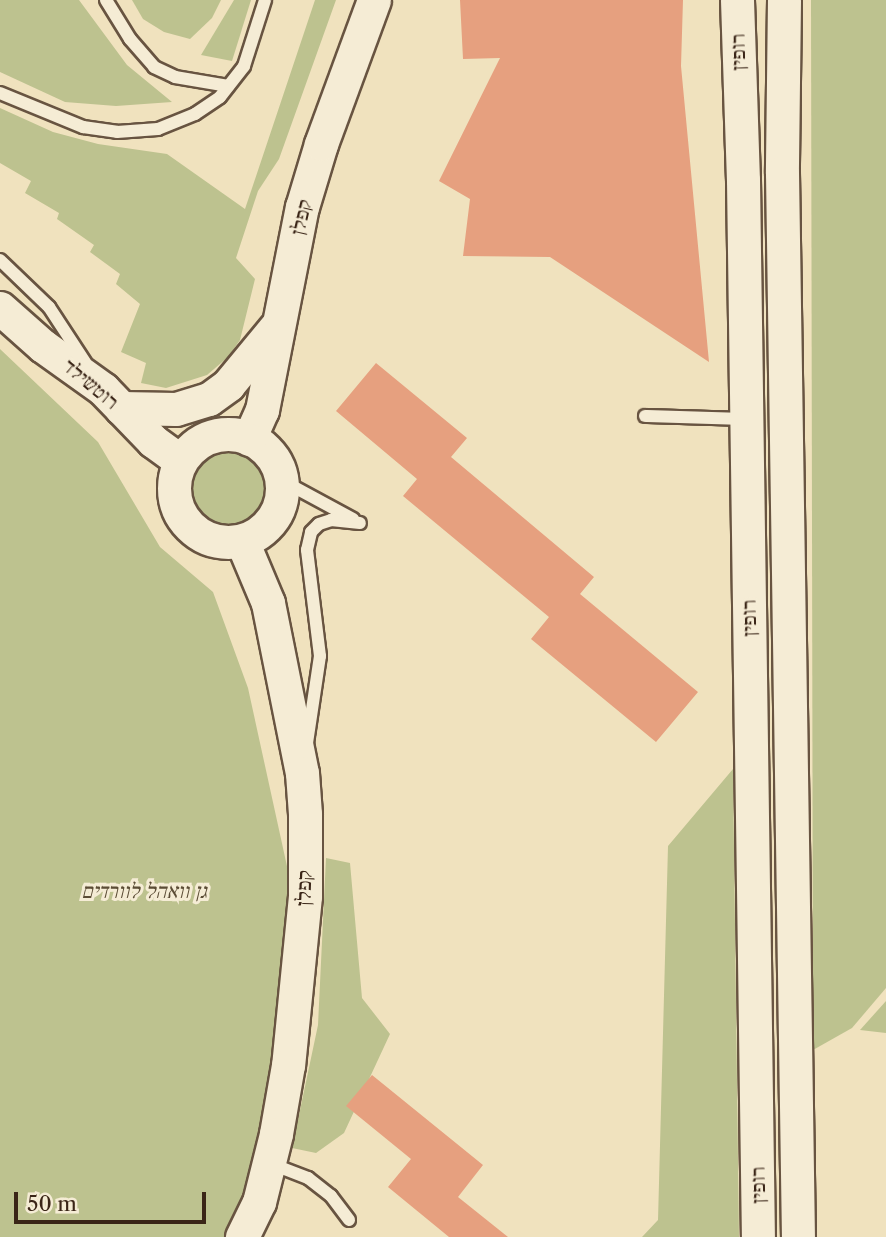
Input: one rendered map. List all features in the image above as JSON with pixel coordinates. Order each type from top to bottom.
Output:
[{"type":"street","name":"קפלן","points":[[249,439],[262,410],[302,207],[321,144],[374,0]]},
{"type":"street","name":"רופין","points":[[737,0],[758,1237]]},
{"type":"street","name":"רופין","points":[[784,0],[782,173],[798,1237]]},
{"type":"street","name":"רוטשילד","points":[[0,308],[112,399],[153,442],[181,461]]},
{"type":"street","points":[[112,399],[176,409],[209,399],[228,385],[279,323]]},
{"type":"street","points":[[234,435],[249,439],[271,456],[281,480],[277,511],[268,524],[242,541],[210,540],[185,521],[174,492],[181,461],[204,440],[234,435]]},
{"type":"street","name":"קפלן","points":[[242,541],[268,603],[302,773],[305,882],[288,1065],[258,1202],[242,1237]]},
{"type":"lane","points":[[106,0],[130,39],[153,67],[175,77],[228,86]]},
{"type":"lane","points":[[0,93],[83,127],[117,132],[158,129],[195,114],[220,97],[244,66],[265,0]]},
{"type":"lane","points":[[0,260],[49,307],[112,399]]},
{"type":"lane","points":[[645,416],[746,419]]},
{"type":"lane","points":[[281,480],[360,523],[331,520],[318,524],[309,541],[309,574],[320,656],[302,773]]},
{"type":"lane","points":[[268,1163],[308,1178],[331,1196],[349,1220]]},
{"type":"green space","points":[[0,0],[79,0],[127,65],[172,102],[116,106],[65,102],[0,72]]},
{"type":"green space","points":[[132,0],[221,0],[212,18],[190,39],[164,32],[143,19]]},
{"type":"green space","points":[[234,0],[251,0],[232,61],[201,55]]},
{"type":"green space","points":[[315,0],[336,0],[279,159],[258,191],[236,258],[255,279],[240,340],[228,357],[207,375],[166,388],[141,383],[146,363],[121,352],[140,304],[116,284],[120,274],[90,252],[94,245],[57,219],[59,213],[25,193],[31,181],[0,163],[0,108],[53,132],[98,144],[167,154],[245,209]]},
{"type":"green space","points":[[811,0],[886,0],[886,988],[852,1028],[813,1050]]},
{"type":"green space","name":"גן וואהל לוורדים","points":[[0,349],[98,442],[160,547],[213,592],[248,688],[290,880],[280,1047],[254,1176],[231,1237],[0,1237]]},
{"type":"green space","points":[[227,450],[242,453],[255,462],[264,475],[267,490],[264,505],[255,518],[242,527],[227,530],[212,527],[199,518],[190,505],[187,490],[190,475],[199,462],[212,453]]},
{"type":"green space","points":[[733,769],[739,1237],[642,1237],[658,1220],[668,846]]},
{"type":"green space","points":[[326,858],[350,863],[362,998],[390,1034],[344,1133],[316,1153],[292,1148],[318,1025]]},
{"type":"green space","points":[[886,1001],[886,1033],[860,1030]]},
{"type":"building","points":[[460,0],[683,0],[681,66],[709,362],[550,257],[463,256],[470,199],[439,181],[500,58],[463,59]]},
{"type":"building","points":[[376,363],[467,438],[451,457],[594,577],[580,594],[698,692],[656,742],[531,639],[549,617],[403,496],[417,479],[336,411]]},
{"type":"building","points":[[372,1075],[483,1165],[458,1197],[508,1237],[449,1237],[388,1187],[411,1159],[346,1106]]}]
